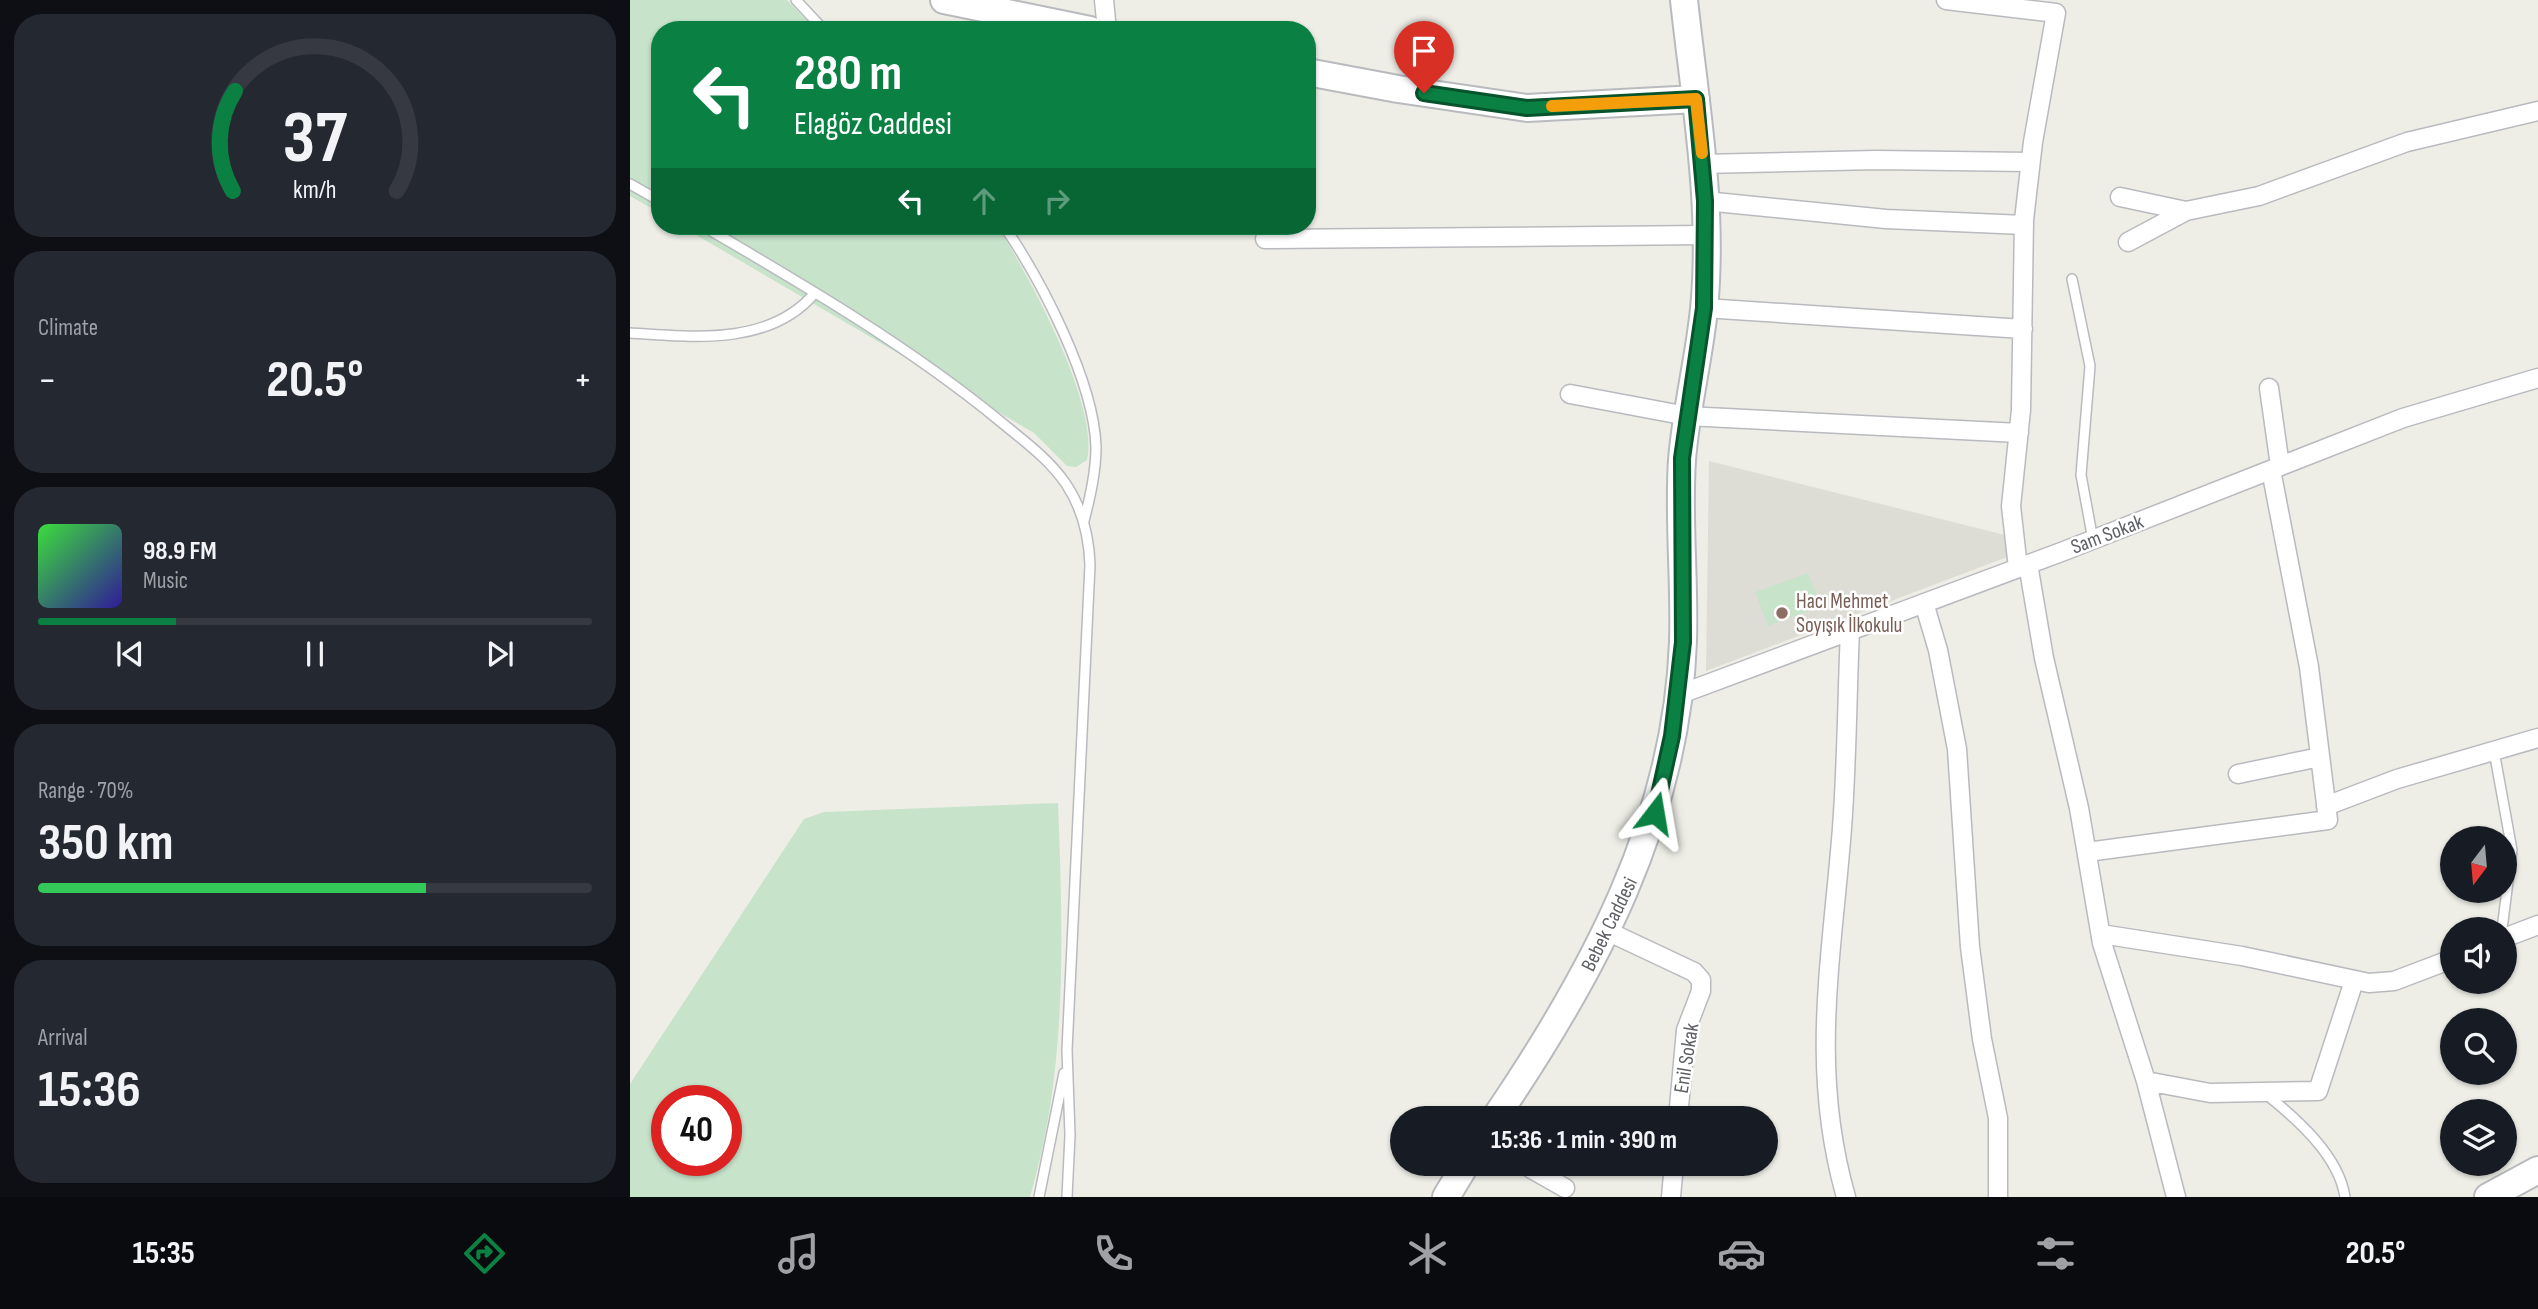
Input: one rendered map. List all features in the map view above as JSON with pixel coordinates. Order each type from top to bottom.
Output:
[{"type":"street","points":[[944,0],[1001,6],[1057,21]]},
{"type":"street","points":[[1104,0],[1106,21]]},
{"type":"street","name":"Bebek Caddesi","points":[[1503,1106],[1542,1048],[1607,931],[1634,874],[1655,813],[1678,695],[1683,642],[1681,484],[1687,416],[1704,308],[1705,236],[1703,164],[1684,0]]},
{"type":"street","points":[[1947,0],[2056,13],[2030,162],[2024,225],[2019,433],[2011,506],[2087,852],[2101,934],[2146,1081],[2176,1197]]},
{"type":"street","points":[[1316,74],[1527,108],[1696,99]]},
{"type":"street","points":[[2128,242],[2186,211],[2259,196],[2407,142],[2538,111]]},
{"type":"street","points":[[1703,164],[1876,160],[2030,162]]},
{"type":"street","points":[[2120,197],[2186,211]]},
{"type":"street","points":[[1705,201],[1886,219],[2024,225]]},
{"type":"street","points":[[1265,239],[1705,236]]},
{"type":"street","points":[[1704,308],[2023,329]]},
{"type":"street","name":"Sam Sokak","points":[[1678,695],[2092,540],[2403,418],[2538,378]]},
{"type":"street","points":[[2087,852],[2328,820],[2309,667],[2275,468],[2269,388]]},
{"type":"street","points":[[1570,394],[1687,416],[2019,433]]},
{"type":"street","points":[[1924,603],[1938,650],[1957,749],[1970,947],[1982,1039],[1998,1118],[1998,1197]]},
{"type":"street","points":[[1846,1197],[1830,1133],[1824,1043],[1842,825],[1850,631]]},
{"type":"street","points":[[2326,806],[2397,779],[2538,738]]},
{"type":"street","points":[[2238,774],[2320,757]]},
{"type":"street","points":[[2517,933],[2538,925]]},
{"type":"street","name":"Enil Sokak","points":[[1607,931],[1693,972],[1701,980],[1701,991],[1686,1030],[1679,1106]]},
{"type":"street","points":[[2101,934],[2255,959],[2354,981],[2394,981],[2440,964]]},
{"type":"street","points":[[2146,1081],[2210,1093],[2318,1091],[2354,981]]},
{"type":"street","points":[[2488,1197],[2538,1171]]},
{"type":"street","points":[[1446,1197],[1459,1176]]},
{"type":"street","points":[[1544,1176],[1565,1188]]},
{"type":"street","points":[[1671,1197],[1673,1176]]},
{"type":"lane","points":[[796,0],[816,21]]},
{"type":"lane","points":[[630,184],[651,196]]},
{"type":"lane","points":[[718,235],[814,293],[973,399],[1038,453],[1067,485],[1084,522],[1089,550],[1089,578],[1067,1051],[1070,1135],[1067,1197]]},
{"type":"lane","points":[[1010,235],[1032,270],[1060,326],[1090,411],[1095,463],[1084,522]]},
{"type":"lane","points":[[2072,279],[2090,366],[2081,475],[2092,540]]},
{"type":"lane","points":[[630,333],[759,330],[795,313],[814,293]]},
{"type":"lane","points":[[2494,751],[2512,850],[2504,917]]},
{"type":"lane","points":[[1039,1197],[1067,1051]]},
{"type":"lane","points":[[2263,1092],[2293,1116],[2324,1151],[2345,1197]]},
{"type":"shaded area","name":"Hacı Mehmet Soyışık İlkokulu","points":[[1709,461],[2005,535],[2010,556],[1706,671]]},
{"type":"green space","points":[[630,0],[787,0],[807,21],[651,21],[651,208],[630,196]]},
{"type":"green space","points":[[696,235],[1002,235],[1026,274],[1072,374],[1083,407],[1088,436],[1087,460],[1076,467],[1067,466],[1034,433]]},
{"type":"green space","points":[[1808,573],[1821,606],[1768,626],[1755,592]]},
{"type":"green space","points":[[1058,803],[1061,952],[1057,1051],[1051,1100],[1030,1197],[630,1197],[630,1084],[804,819],[824,812]]},
{"type":"slow traffic","points":[[1552,106],[1696,99],[1702,153]]},
{"type":"place","name":"Hacı Mehmet Soyışık İlkokulu","points":[[1782,613]]},
{"type":"route","points":[[1424,93],[1527,108],[1696,99],[1705,201],[1704,308],[1682,458],[1683,642],[1678,695],[1655,813]]}]
